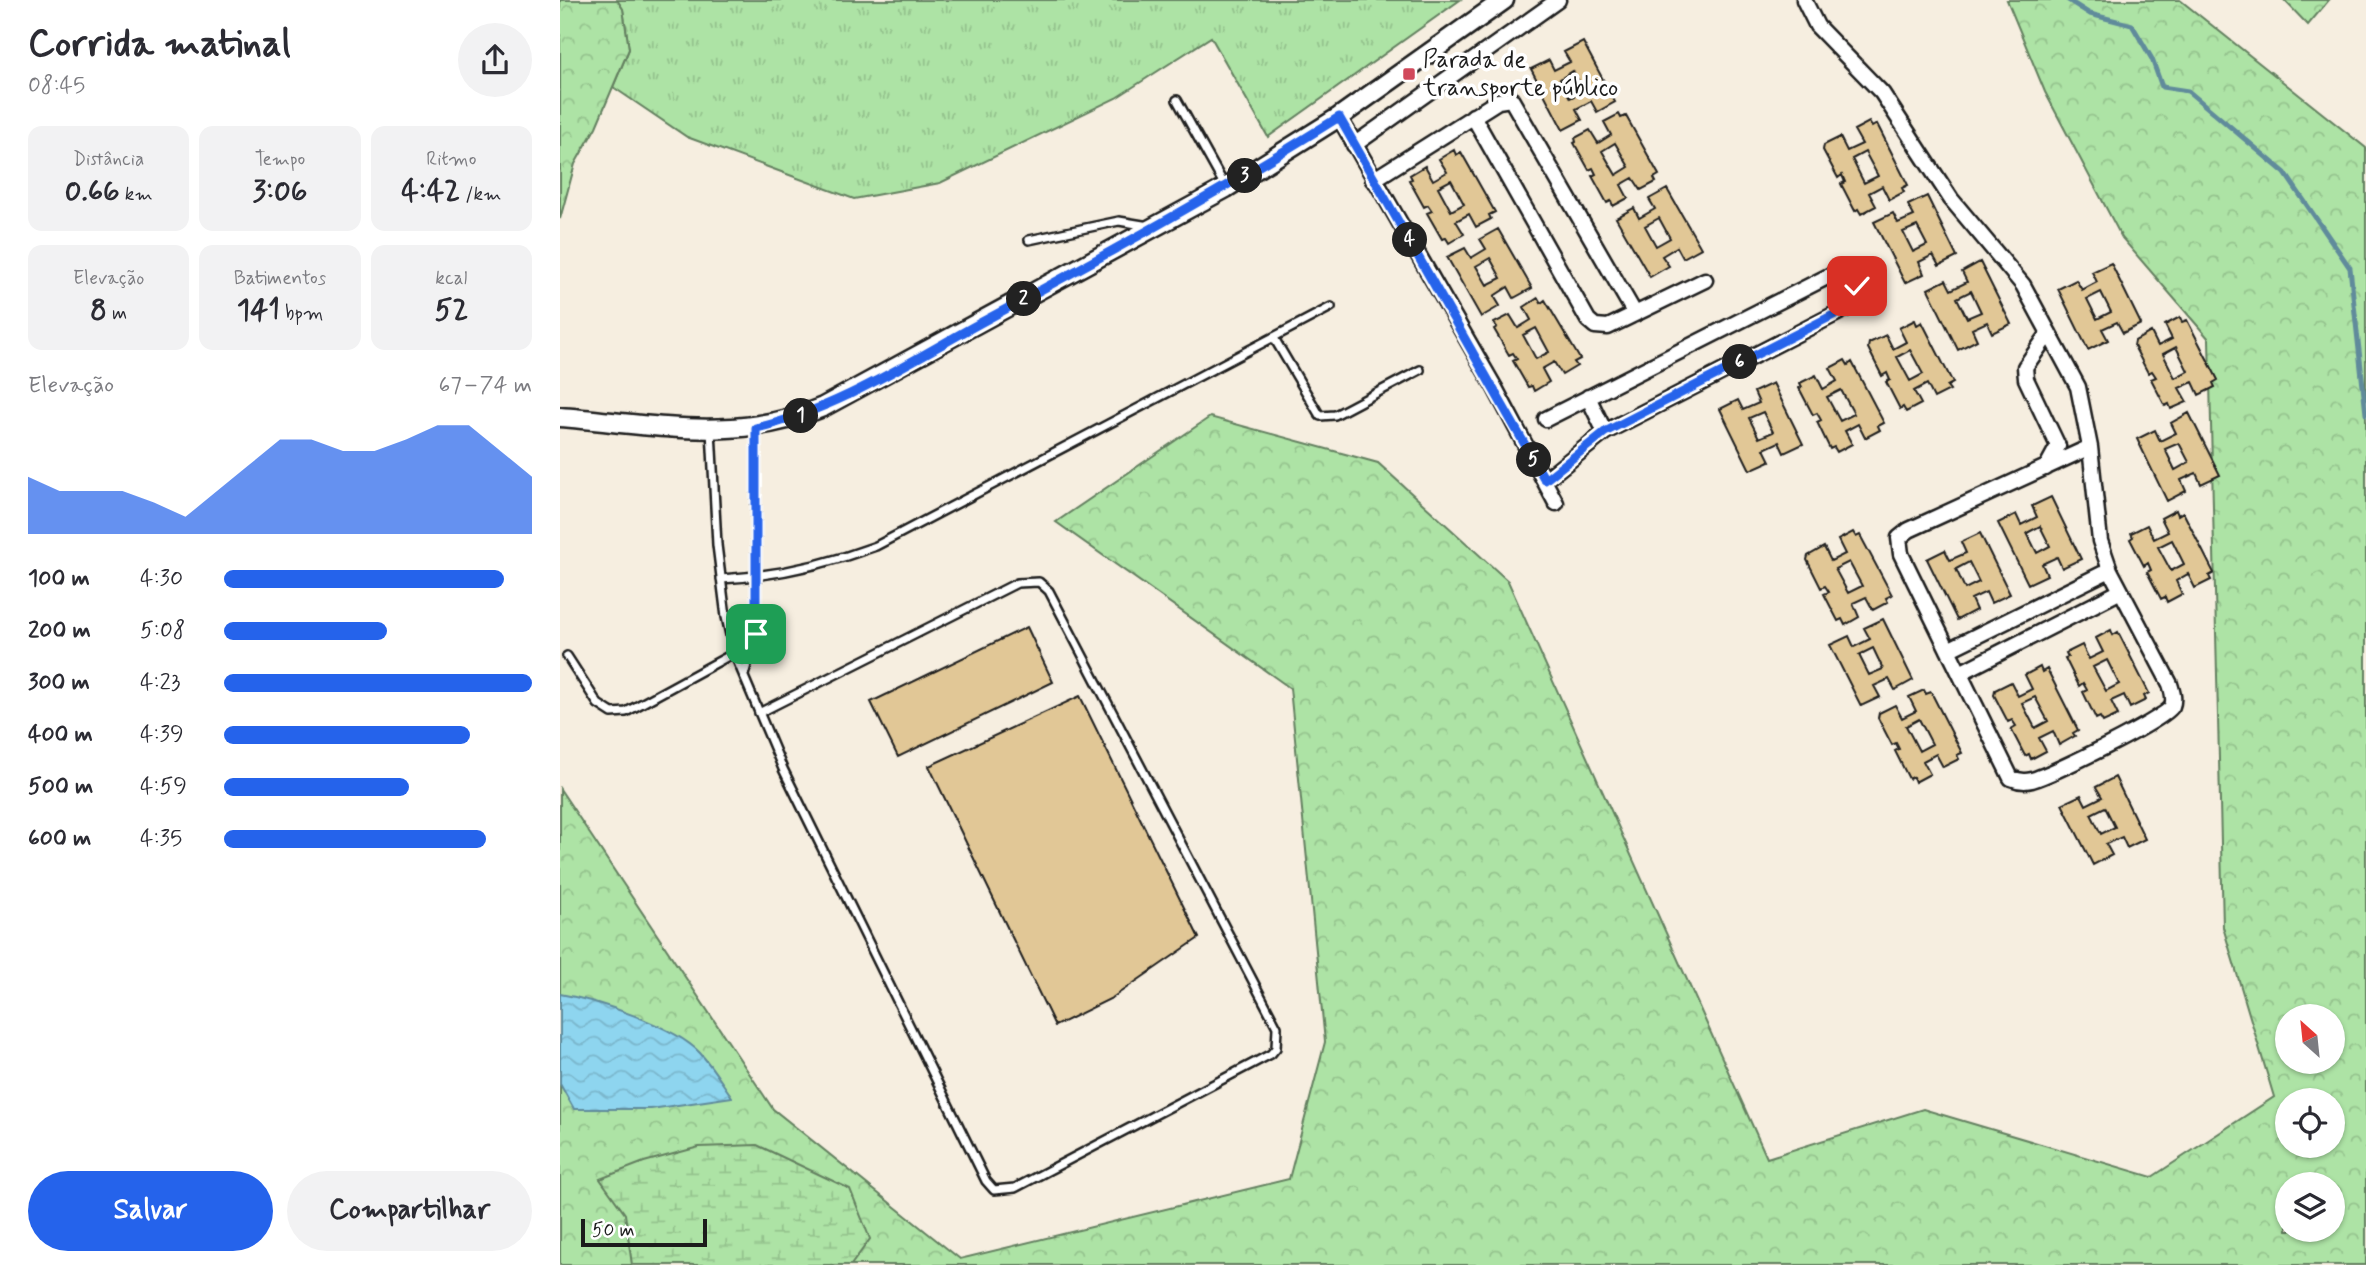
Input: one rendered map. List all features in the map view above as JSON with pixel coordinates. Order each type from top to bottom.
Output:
[{"type":"street","points":[[560,416],[710,429],[756,428],[786,421],[823,407],[1226,188],[1339,117],[1504,0]]},
{"type":"street","points":[[1354,145],[1558,0]]},
{"type":"street","points":[[1804,0],[1817,26],[1882,93],[1951,199],[2023,285],[2078,387],[2090,447],[2100,541],[2110,570],[2170,684],[2173,697],[2167,712],[2119,740],[2038,778],[2018,781],[2011,778],[1900,554],[1899,538],[1909,530],[2090,447]]},
{"type":"street","points":[[1373,180],[1498,101],[1511,99],[1635,314]]},
{"type":"street","points":[[1474,116],[1588,320],[1601,328],[1705,280]]},
{"type":"street","points":[[1339,117],[1556,503]]},
{"type":"street","points":[[1545,480],[1605,432],[1851,306],[1857,298],[1857,286],[1851,277],[1842,273],[1829,276],[1546,419]]},
{"type":"street","points":[[2045,469],[2058,446],[2026,379],[2025,367],[2049,334]]},
{"type":"street","points":[[1588,397],[1605,432]]},
{"type":"street","points":[[1948,650],[2110,570]]},
{"type":"street","points":[[1960,673],[2122,591]]},
{"type":"lane","points":[[1177,100],[1226,188]]},
{"type":"lane","points":[[1029,240],[1119,222],[1157,227]]},
{"type":"lane","points":[[721,579],[755,577],[829,564],[876,545],[1331,307]]},
{"type":"lane","points":[[1274,338],[1320,416],[1335,415],[1420,370]]},
{"type":"lane","points":[[744,675],[756,634],[756,428]]},
{"type":"lane","points":[[710,429],[721,579],[734,653],[795,794],[986,1181],[994,1190],[1015,1188],[1271,1054],[1276,1048],[1277,1027],[1055,603],[1039,582],[1017,583],[760,713]]},
{"type":"lane","points":[[566,656],[598,704],[612,713],[625,712],[734,653]]},
{"type":"green space","points":[[560,0],[617,0],[623,9],[629,49],[596,127],[575,164],[560,219]]},
{"type":"green space","points":[[617,0],[1460,0],[1268,137],[1211,37],[1116,98],[940,183],[854,199],[687,137],[613,87],[629,49],[623,9]]},
{"type":"green space","points":[[2007,0],[2180,0],[2366,148],[2366,1265],[560,1265],[560,789],[773,1109],[960,1259],[1289,1179],[1325,1042],[1290,688],[1056,522],[1210,417],[1378,463],[1508,581],[1767,1158],[1923,1109],[2152,1177],[2274,1097],[2223,927],[2209,339],[2122,238],[2045,92]]},
{"type":"green space","points":[[2284,0],[2329,0],[2308,25]]},
{"type":"green space","points":[[757,1145],[850,1189],[870,1239],[851,1265],[632,1265],[625,1214],[600,1179],[644,1162],[699,1147]]},
{"type":"water","points":[[560,994],[614,1008],[673,1033],[700,1053],[732,1097],[651,1109],[574,1109],[560,1084]]},
{"type":"building","points":[[1583,42],[1615,102],[1597,112],[1591,101],[1576,109],[1582,120],[1563,130],[1531,69],[1549,60],[1554,70],[1570,62],[1564,52]],"holes":[[[1573,71],[1584,91],[1570,98],[1560,79]]]},
{"type":"building","points":[[1619,114],[1621,118],[1626,116],[1659,175],[1654,178],[1656,182],[1641,190],[1633,178],[1621,185],[1628,198],[1613,206],[1611,201],[1607,203],[1592,176],[1596,174],[1593,168],[1589,170],[1574,143],[1575,138],[1590,130],[1598,143],[1611,135],[1604,122]],"holes":[[[1615,143],[1629,167],[1616,175],[1602,151]]]},
{"type":"building","points":[[1869,122],[1872,127],[1877,124],[1908,185],[1902,188],[1904,192],[1889,200],[1882,186],[1869,193],[1876,206],[1861,214],[1858,209],[1855,211],[1841,184],[1845,182],[1842,175],[1838,178],[1823,150],[1824,145],[1840,137],[1847,151],[1862,144],[1854,130]],"holes":[[[1865,152],[1878,176],[1864,183],[1852,159]]]},
{"type":"building","points":[[1454,150],[1456,155],[1461,152],[1495,212],[1489,215],[1491,219],[1476,227],[1469,214],[1456,221],[1464,234],[1449,243],[1446,238],[1442,239],[1427,213],[1432,211],[1428,205],[1424,207],[1409,180],[1412,179],[1410,175],[1425,166],[1433,180],[1447,172],[1439,159]],"holes":[[[1451,180],[1464,204],[1451,211],[1438,187]]]},
{"type":"building","points":[[1667,189],[1701,248],[1683,258],[1677,247],[1662,256],[1669,266],[1650,277],[1616,218],[1634,208],[1639,218],[1655,209],[1649,199]],"holes":[[[1659,218],[1670,238],[1656,246],[1645,226]]]},
{"type":"building","points":[[1927,196],[1957,257],[1939,266],[1933,255],[1919,262],[1924,274],[1905,283],[1874,222],[1893,213],[1898,223],[1914,216],[1908,205]],"holes":[[[1917,226],[1927,245],[1913,252],[1903,232]]]},
{"type":"building","points":[[1498,229],[1532,288],[1514,298],[1508,287],[1494,296],[1500,306],[1481,317],[1447,257],[1465,248],[1471,258],[1486,249],[1480,239]],"holes":[[[1490,258],[1501,278],[1487,285],[1476,266]]]},
{"type":"building","points":[[1980,262],[2011,324],[1992,333],[1987,322],[1972,329],[1977,340],[1958,350],[1928,289],[1946,280],[1951,290],[1967,282],[1962,272]],"holes":[[[1971,291],[1981,312],[1967,318],[1957,298]]]},
{"type":"building","points":[[2111,263],[2141,324],[2123,333],[2117,322],[2102,329],[2108,340],[2088,350],[2058,289],[2076,280],[2082,290],[2097,282],[2092,272]],"holes":[[[2101,292],[2111,312],[2097,319],[2087,299]]]},
{"type":"building","points":[[1538,298],[1541,303],[1545,300],[1580,359],[1574,362],[1577,366],[1562,375],[1554,362],[1542,369],[1549,382],[1534,391],[1532,386],[1528,387],[1513,361],[1517,359],[1513,353],[1509,355],[1494,329],[1497,327],[1494,323],[1510,315],[1518,328],[1531,320],[1524,307]],"holes":[[[1536,328],[1549,352],[1536,359],[1523,335]]]},
{"type":"building","points":[[2180,317],[2182,322],[2187,320],[2218,380],[2213,383],[2215,387],[2199,395],[2193,382],[2179,388],[2187,402],[2171,409],[2169,404],[2165,406],[2151,379],[2156,377],[2152,371],[2148,373],[2134,346],[2135,341],[2151,332],[2158,346],[2172,339],[2165,325]],"holes":[[[2176,347],[2188,371],[2175,378],[2163,354]]]},
{"type":"building","points":[[1915,320],[1917,325],[1922,322],[1953,383],[1947,386],[1950,390],[1934,398],[1927,384],[1914,391],[1921,404],[1906,412],[1903,407],[1900,409],[1886,382],[1890,380],[1887,373],[1882,376],[1868,348],[1869,343],[1886,335],[1893,349],[1906,342],[1899,328]],"holes":[[[1910,350],[1923,374],[1910,381],[1897,357]]]},
{"type":"building","points":[[1845,360],[1848,365],[1852,362],[1884,423],[1878,426],[1880,430],[1865,438],[1858,424],[1845,431],[1852,444],[1837,452],[1834,447],[1830,449],[1817,422],[1821,420],[1817,413],[1813,415],[1799,388],[1802,387],[1800,383],[1816,375],[1823,389],[1837,381],[1830,368]],"holes":[[[1841,390],[1854,414],[1840,421],[1827,397]]]},
{"type":"building","points":[[1773,383],[1803,444],[1784,453],[1779,442],[1764,449],[1770,461],[1750,470],[1720,409],[1738,400],[1743,410],[1759,403],[1754,392]],"holes":[[[1763,412],[1773,432],[1759,438],[1749,418]]]},
{"type":"building","points":[[2189,413],[2220,475],[2201,484],[2196,473],[2181,480],[2186,491],[2167,501],[2137,439],[2155,430],[2160,441],[2176,433],[2171,423]],"holes":[[[2179,443],[2189,462],[2175,470],[2165,449]]]},
{"type":"building","points":[[2051,497],[2081,559],[2062,568],[2057,557],[2042,564],[2047,575],[2028,584],[1998,523],[2016,514],[2021,525],[2037,517],[2032,506]],"holes":[[[2040,526],[2050,546],[2037,553],[2027,533]]]},
{"type":"building","points":[[2176,510],[2178,515],[2183,512],[2214,573],[2209,576],[2211,580],[2195,588],[2188,574],[2176,581],[2182,594],[2167,602],[2165,597],[2161,599],[2147,572],[2151,570],[2148,563],[2144,566],[2130,539],[2133,537],[2131,533],[2147,525],[2154,539],[2168,532],[2161,518]],"holes":[[[2172,540],[2184,564],[2171,571],[2158,547]]]},
{"type":"building","points":[[1853,532],[1856,537],[1860,535],[1892,595],[1886,598],[1888,602],[1873,610],[1866,597],[1853,603],[1859,617],[1845,625],[1842,619],[1838,621],[1824,594],[1829,592],[1825,586],[1821,588],[1807,560],[1808,556],[1824,547],[1831,561],[1845,554],[1838,540]],"holes":[[[1849,562],[1862,586],[1848,593],[1835,569]]]},
{"type":"building","points":[[1980,533],[2010,594],[1991,603],[1986,592],[1971,599],[1976,610],[1957,620],[1927,559],[1945,550],[1950,560],[1966,553],[1961,542]],"holes":[[[1969,562],[1979,582],[1965,589],[1956,569]]]},
{"type":"building","points":[[1883,619],[1913,680],[1895,690],[1889,679],[1874,686],[1880,697],[1861,706],[1830,645],[1849,636],[1854,647],[1870,639],[1864,628]],"holes":[[[1873,648],[1883,669],[1869,675],[1859,655]]]},
{"type":"building","points":[[1027,627],[1053,682],[898,757],[871,702]]},
{"type":"building","points":[[2111,630],[2113,635],[2118,632],[2149,693],[2144,696],[2146,700],[2130,708],[2124,695],[2111,701],[2118,715],[2103,722],[2100,717],[2096,719],[2083,692],[2087,690],[2083,683],[2079,686],[2065,658],[2068,657],[2066,653],[2082,645],[2089,659],[2103,652],[2096,638]],"holes":[[[2107,660],[2119,684],[2106,691],[2093,667]]]},
{"type":"building","points":[[2040,667],[2042,672],[2047,669],[2078,730],[2073,733],[2075,736],[2059,745],[2053,731],[2039,738],[2046,751],[2031,759],[2029,754],[2025,756],[2011,729],[2016,726],[2012,720],[2008,722],[1994,695],[1995,690],[2011,682],[2018,696],[2032,689],[2025,675]],"holes":[[[2035,697],[2048,721],[2035,728],[2022,703]]]},
{"type":"building","points":[[1924,690],[1926,694],[1931,692],[1962,753],[1957,755],[1959,759],[1943,767],[1936,754],[1923,761],[1930,774],[1915,782],[1913,777],[1909,779],[1895,751],[1899,749],[1896,743],[1892,745],[1878,718],[1879,713],[1895,705],[1902,718],[1916,711],[1909,697]],"holes":[[[1919,719],[1932,744],[1919,751],[1906,726]]]},
{"type":"building","points":[[1080,696],[1199,938],[1112,998],[1055,1026],[929,766]]},
{"type":"building","points":[[2115,777],[2145,839],[2127,848],[2122,837],[2106,844],[2112,855],[2093,865],[2062,804],[2081,795],[2086,805],[2102,797],[2096,787]],"holes":[[[2105,807],[2115,827],[2101,834],[2091,814]]]},
{"type":"waterway","points":[[2068,0],[2090,14],[2132,25],[2152,59],[2162,87],[2188,91],[2285,173],[2350,268],[2366,414]]},
{"type":"place","name":"Parada de transporte público","points":[[1409,74]]},
{"type":"route","points":[[756,634],[756,428],[786,421],[823,407],[927,352],[1226,188],[1339,117],[1545,480],[1605,432],[1851,306],[1857,298],[1857,286]]}]
